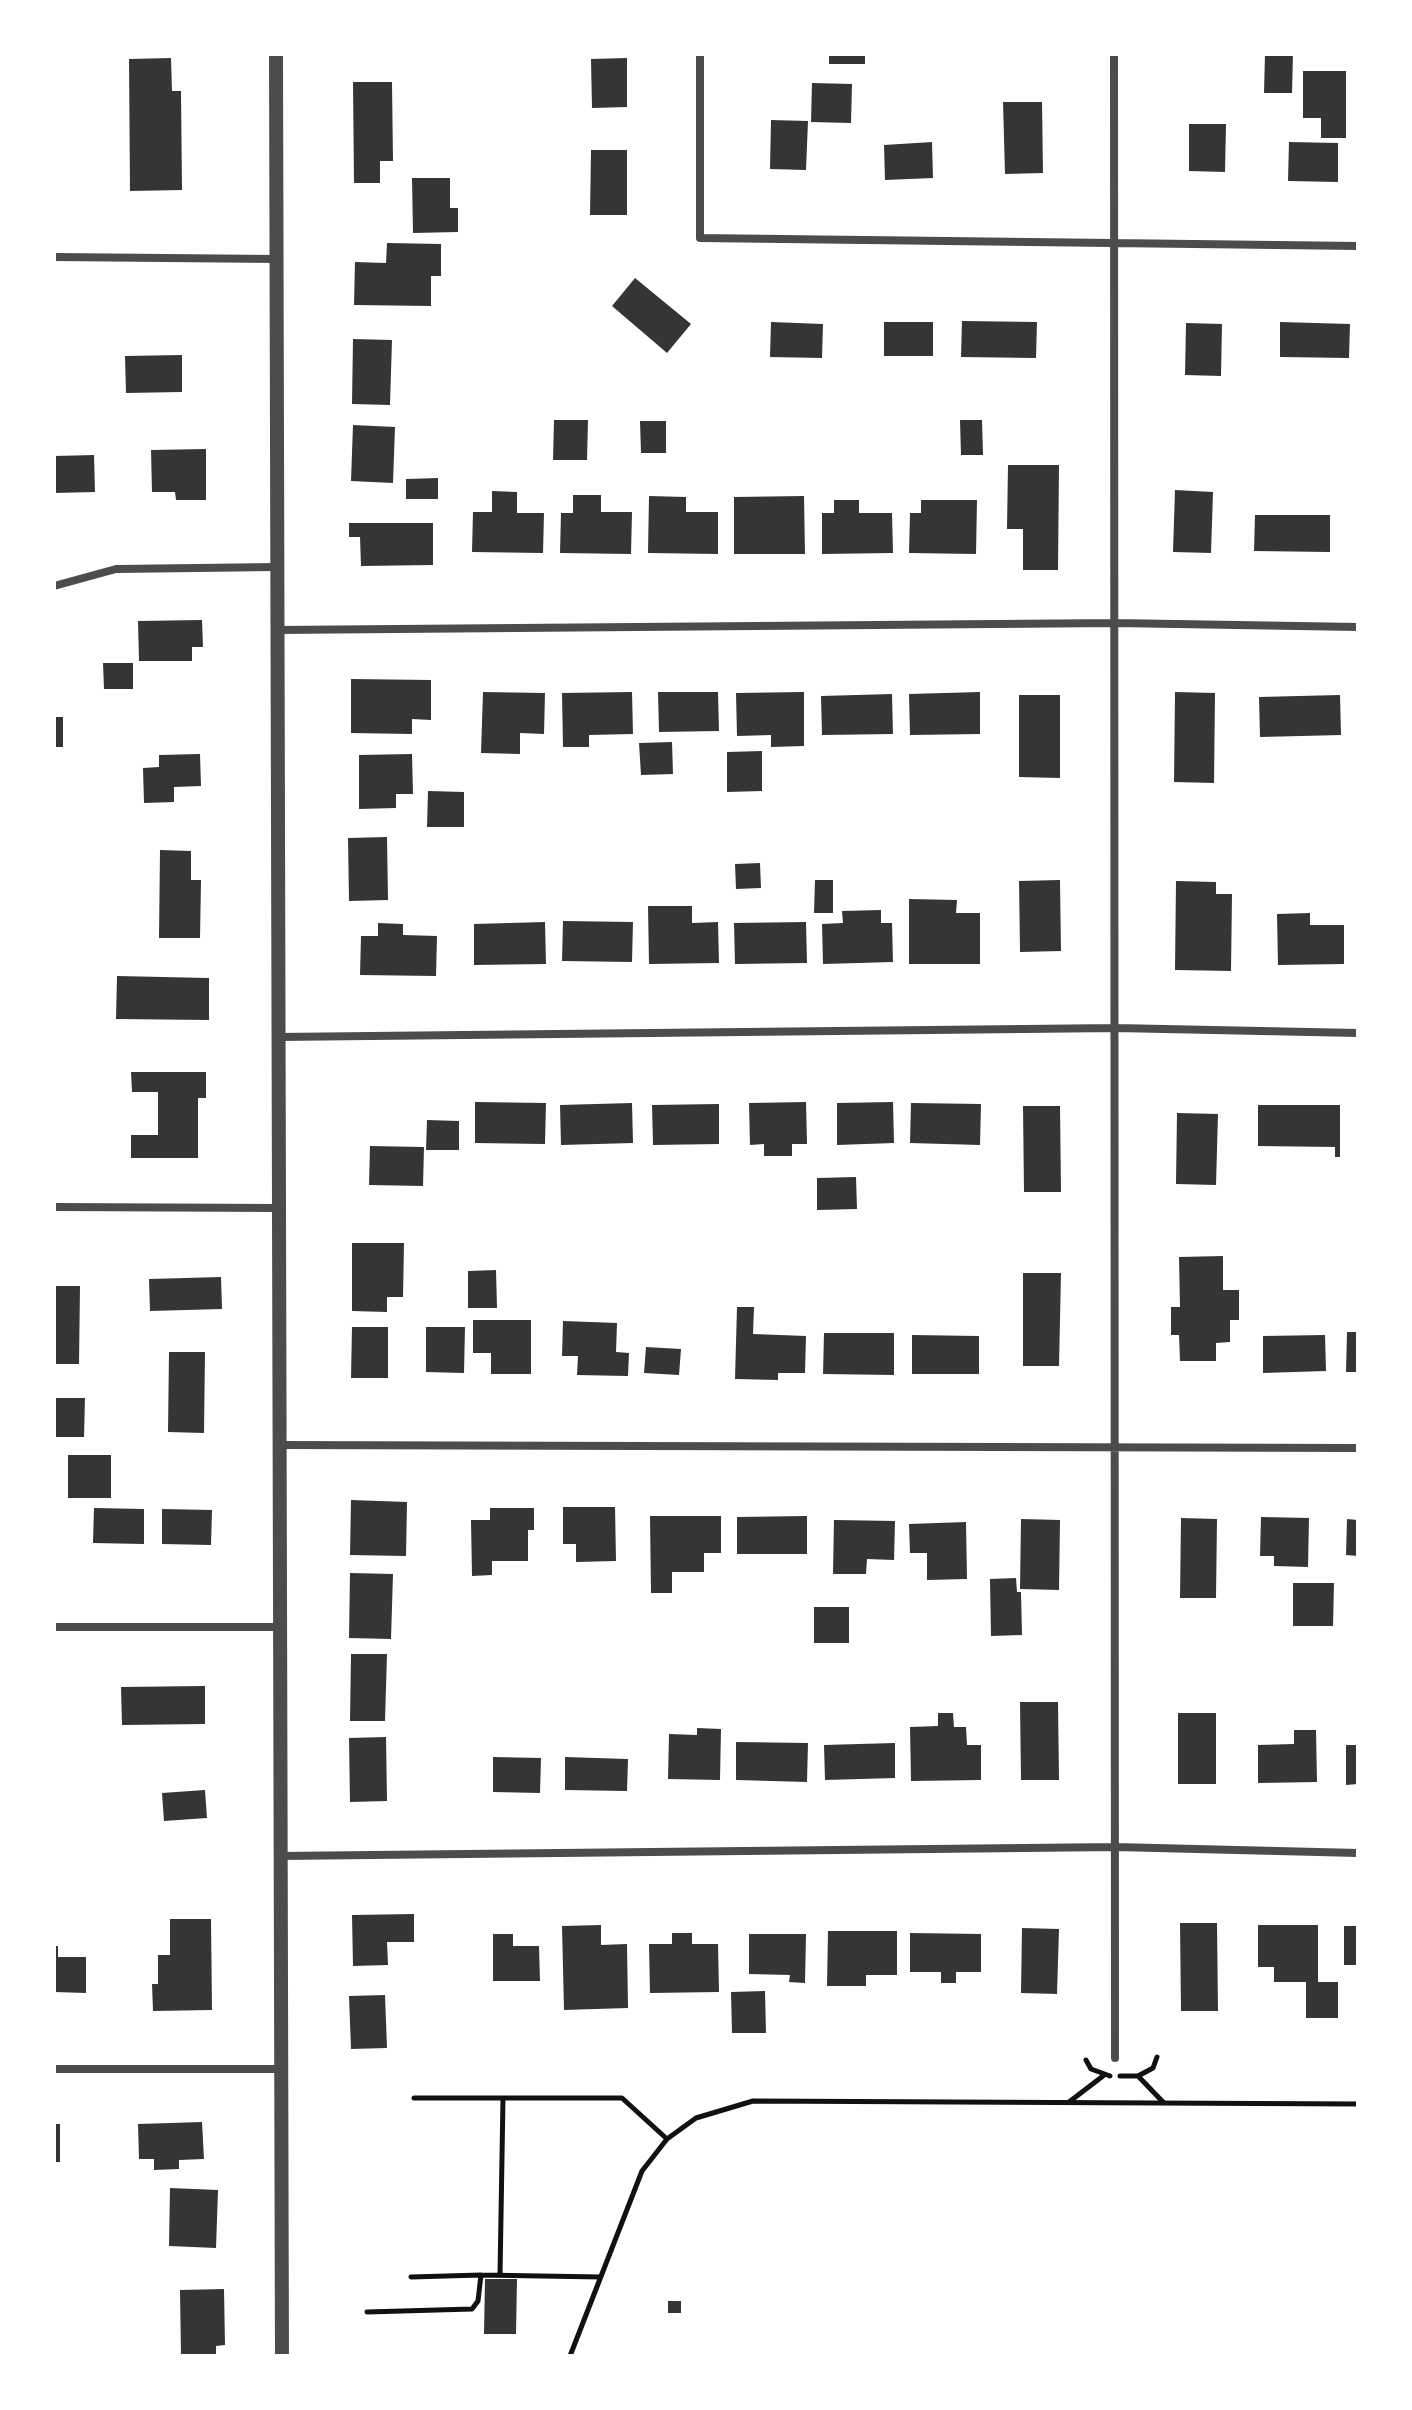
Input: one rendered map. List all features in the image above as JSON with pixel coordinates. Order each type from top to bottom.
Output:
[{"type":"street","points":[[276,54],[282,2356]]},
{"type":"street","points":[[700,54],[700,238],[1358,246]]},
{"type":"street","points":[[1114,54],[1115,2058]]},
{"type":"street","points":[[54,257],[276,259]]},
{"type":"street","points":[[54,586],[116,569],[277,567]]},
{"type":"street","points":[[277,630],[1115,623],[1358,627]]},
{"type":"street","points":[[278,1037],[1116,1028],[1358,1033]]},
{"type":"street","points":[[54,1207],[279,1208]]},
{"type":"street","points":[[279,1445],[1358,1448]]},
{"type":"street","points":[[54,1627],[280,1627]]},
{"type":"street","points":[[280,1856],[1116,1847],[1358,1853]]},
{"type":"street","points":[[54,2069],[281,2069]]},
{"type":"path","points":[[1086,2060],[1091,2069],[1103,2076],[1138,2076],[1153,2068],[1157,2057]]},
{"type":"path","points":[[1069,2102],[1103,2076]]},
{"type":"path","points":[[1138,2076],[1163,2103]]},
{"type":"path","points":[[414,2098],[622,2098],[667,2139]]},
{"type":"path","points":[[500,2275],[503,2098]]},
{"type":"path","points":[[570,2356],[642,2171],[667,2139],[696,2118],[753,2101],[1358,2104]]},
{"type":"path","points":[[367,2312],[472,2309],[478,2301],[481,2275]]},
{"type":"path","points":[[411,2277],[601,2277]]},
{"type":"building","points":[[829,54],[865,54],[865,64],[829,64]]},
{"type":"building","points":[[1265,54],[1293,54],[1292,93],[1264,93]]},
{"type":"building","points":[[171,58],[172,91],[181,91],[182,190],[130,191],[129,59]]},
{"type":"building","points":[[627,58],[627,107],[592,108],[591,59]]},
{"type":"building","points":[[1303,71],[1346,71],[1346,138],[1321,138],[1321,118],[1303,118]]},
{"type":"building","points":[[353,82],[392,82],[393,161],[380,161],[380,183],[354,183]]},
{"type":"building","points":[[812,83],[852,84],[851,123],[811,122]]},
{"type":"building","points":[[1003,102],[1042,102],[1043,173],[1005,174]]},
{"type":"building","points":[[771,120],[808,121],[806,170],[770,169]]},
{"type":"building","points":[[1189,124],[1226,124],[1225,172],[1189,171]]},
{"type":"building","points":[[932,142],[933,178],[885,180],[884,145]]},
{"type":"building","points":[[1289,142],[1338,143],[1338,182],[1288,181]]},
{"type":"building","points":[[591,150],[627,150],[627,215],[590,215]]},
{"type":"building","points":[[412,178],[450,178],[450,208],[458,208],[458,232],[413,233]]},
{"type":"building","points":[[387,243],[441,244],[441,276],[431,276],[431,306],[354,305],[355,262],[386,263]]},
{"type":"building","points":[[635,278],[691,324],[667,353],[612,306]]},
{"type":"building","points":[[962,321],[1037,322],[1036,358],[961,357]]},
{"type":"building","points":[[771,322],[823,324],[822,358],[770,357]]},
{"type":"building","points":[[884,322],[933,322],[933,356],[884,356]]},
{"type":"building","points":[[1280,322],[1350,324],[1349,358],[1280,357]]},
{"type":"building","points":[[1186,323],[1222,324],[1221,376],[1185,375]]},
{"type":"building","points":[[353,339],[392,340],[390,405],[352,404]]},
{"type":"building","points":[[182,355],[182,392],[126,393],[125,356]]},
{"type":"building","points":[[554,420],[588,420],[587,460],[553,460]]},
{"type":"building","points":[[960,420],[982,420],[983,455],[961,455]]},
{"type":"building","points":[[640,421],[666,421],[666,453],[641,453]]},
{"type":"building","points":[[353,425],[395,427],[393,483],[351,481]]},
{"type":"building","points":[[206,449],[206,500],[176,500],[175,492],[152,492],[151,450]]},
{"type":"building","points":[[94,455],[95,492],[54,493],[54,456]]},
{"type":"building","points":[[1008,465],[1059,465],[1058,570],[1023,570],[1023,529],[1007,529]]},
{"type":"building","points":[[438,478],[438,499],[406,499],[406,479]]},
{"type":"building","points":[[1175,490],[1213,492],[1211,553],[1173,552]]},
{"type":"building","points":[[492,491],[517,492],[517,513],[544,513],[543,553],[472,552],[473,512],[492,512]]},
{"type":"building","points":[[573,495],[601,495],[601,512],[632,512],[631,554],[560,553],[561,513],[573,513]]},
{"type":"building","points":[[649,496],[686,497],[686,512],[718,512],[718,554],[648,553]]},
{"type":"building","points":[[804,496],[805,554],[734,554],[734,497]]},
{"type":"building","points":[[834,500],[859,500],[859,513],[892,513],[893,553],[822,554],[822,513],[834,513]]},
{"type":"building","points":[[921,500],[977,500],[976,554],[909,553],[910,513],[921,513]]},
{"type":"building","points":[[1255,515],[1330,515],[1330,552],[1254,551]]},
{"type":"building","points":[[349,523],[433,523],[433,565],[361,566],[360,537],[349,537]]},
{"type":"building","points":[[202,620],[203,647],[192,647],[192,661],[139,661],[138,621]]},
{"type":"building","points":[[103,663],[133,663],[133,689],[104,689]]},
{"type":"building","points":[[351,679],[431,680],[431,720],[412,719],[412,734],[351,733]]},
{"type":"building","points":[[483,692],[545,693],[544,734],[520,733],[520,754],[481,753]]},
{"type":"building","points":[[632,692],[633,734],[589,735],[589,747],[563,747],[562,693]]},
{"type":"building","points":[[658,692],[718,692],[719,731],[659,732]]},
{"type":"building","points":[[804,692],[804,746],[771,747],[771,735],[737,736],[736,693]]},
{"type":"building","points":[[980,692],[980,734],[910,735],[909,694]]},
{"type":"building","points":[[1175,692],[1215,693],[1214,783],[1174,782]]},
{"type":"building","points":[[892,694],[893,734],[822,735],[821,696]]},
{"type":"building","points":[[1019,695],[1060,695],[1060,778],[1019,777]]},
{"type":"building","points":[[1340,695],[1341,735],[1260,737],[1259,697]]},
{"type":"building","points":[[54,717],[63,717],[63,747],[54,747]]},
{"type":"building","points":[[672,742],[673,774],[641,775],[639,743]]},
{"type":"building","points":[[762,751],[762,791],[727,792],[727,752]]},
{"type":"building","points":[[200,754],[201,786],[174,787],[174,802],[144,803],[143,768],[159,767],[159,755]]},
{"type":"building","points":[[412,754],[413,794],[396,794],[396,808],[359,809],[359,755]]},
{"type":"building","points":[[428,791],[464,792],[464,827],[427,827]]},
{"type":"building","points":[[387,837],[388,900],[349,901],[348,838]]},
{"type":"building","points":[[160,850],[191,851],[191,880],[201,880],[200,938],[159,938]]},
{"type":"building","points":[[760,863],[761,888],[736,889],[735,864]]},
{"type":"building","points":[[815,880],[833,880],[833,913],[814,913]]},
{"type":"building","points":[[1060,880],[1061,951],[1020,952],[1019,881]]},
{"type":"building","points":[[1176,881],[1216,882],[1216,894],[1232,894],[1231,971],[1175,970]]},
{"type":"building","points":[[909,899],[957,900],[956,913],[980,913],[980,964],[909,964]]},
{"type":"building","points":[[648,906],[692,906],[692,923],[718,922],[719,963],[649,964]]},
{"type":"building","points":[[881,910],[881,923],[892,923],[893,962],[823,964],[822,924],[843,923],[842,911]]},
{"type":"building","points":[[1310,913],[1310,925],[1344,925],[1344,964],[1278,965],[1277,914]]},
{"type":"building","points":[[563,921],[633,922],[632,962],[562,961]]},
{"type":"building","points":[[545,922],[546,964],[474,965],[474,924]]},
{"type":"building","points":[[806,922],[807,963],[735,964],[734,923]]},
{"type":"building","points":[[378,923],[403,924],[403,935],[437,936],[436,976],[360,975],[361,936],[378,936]]},
{"type":"building","points":[[117,976],[209,978],[209,1020],[116,1019]]},
{"type":"building","points":[[131,1072],[206,1072],[206,1098],[198,1098],[198,1158],[131,1158],[131,1135],[158,1135],[158,1092],[132,1092]]},
{"type":"building","points":[[475,1102],[546,1103],[545,1144],[475,1143]]},
{"type":"building","points":[[806,1102],[807,1144],[792,1144],[792,1156],[764,1156],[764,1144],[750,1145],[749,1103]]},
{"type":"building","points":[[893,1102],[894,1143],[837,1145],[837,1103]]},
{"type":"building","points":[[632,1103],[633,1143],[561,1145],[560,1105]]},
{"type":"building","points":[[911,1103],[981,1104],[980,1145],[910,1143]]},
{"type":"building","points":[[719,1104],[719,1144],[653,1145],[652,1105]]},
{"type":"building","points":[[1258,1105],[1340,1105],[1340,1157],[1335,1157],[1335,1147],[1258,1146]]},
{"type":"building","points":[[1023,1106],[1060,1106],[1061,1192],[1024,1192]]},
{"type":"building","points":[[1177,1113],[1218,1114],[1216,1185],[1176,1184]]},
{"type":"building","points":[[427,1120],[459,1121],[459,1150],[426,1150]]},
{"type":"building","points":[[370,1146],[424,1147],[423,1186],[369,1185]]},
{"type":"building","points":[[856,1177],[857,1209],[817,1210],[817,1178]]},
{"type":"building","points":[[352,1243],[404,1243],[403,1297],[387,1297],[387,1312],[352,1311]]},
{"type":"building","points":[[1223,1256],[1223,1290],[1239,1290],[1239,1320],[1230,1320],[1230,1342],[1216,1343],[1216,1361],[1180,1361],[1179,1335],[1171,1335],[1171,1307],[1180,1307],[1179,1257]]},
{"type":"building","points":[[496,1270],[497,1308],[468,1308],[468,1271]]},
{"type":"building","points":[[1023,1273],[1061,1273],[1059,1366],[1023,1366]]},
{"type":"building","points":[[221,1277],[222,1309],[150,1311],[149,1279]]},
{"type":"building","points":[[54,1286],[80,1286],[79,1364],[54,1364]]},
{"type":"building","points":[[737,1307],[754,1307],[753,1334],[806,1336],[805,1373],[778,1373],[778,1380],[735,1379]]},
{"type":"building","points":[[473,1320],[531,1320],[531,1374],[491,1374],[491,1353],[473,1353]]},
{"type":"building","points":[[563,1321],[617,1323],[616,1352],[629,1353],[628,1376],[577,1375],[578,1356],[562,1356]]},
{"type":"building","points":[[352,1327],[388,1327],[388,1378],[351,1378]]},
{"type":"building","points":[[426,1327],[465,1327],[464,1373],[426,1372]]},
{"type":"building","points":[[1347,1332],[1358,1332],[1358,1372],[1346,1372]]},
{"type":"building","points":[[824,1333],[894,1333],[894,1375],[823,1374]]},
{"type":"building","points":[[912,1335],[979,1336],[979,1374],[912,1374]]},
{"type":"building","points":[[1325,1335],[1326,1371],[1263,1373],[1263,1336]]},
{"type":"building","points":[[646,1347],[681,1349],[679,1375],[644,1373]]},
{"type":"building","points":[[169,1352],[205,1352],[204,1433],[168,1432]]},
{"type":"building","points":[[54,1398],[85,1398],[84,1437],[54,1437]]},
{"type":"building","points":[[68,1455],[111,1455],[111,1498],[68,1498]]},
{"type":"building","points":[[351,1500],[407,1502],[406,1556],[350,1555]]},
{"type":"building","points":[[563,1507],[615,1507],[616,1561],[576,1562],[576,1544],[563,1544]]},
{"type":"building","points":[[94,1508],[144,1509],[144,1544],[93,1543]]},
{"type":"building","points":[[490,1508],[534,1508],[534,1530],[528,1530],[528,1561],[492,1561],[492,1575],[472,1576],[471,1520],[490,1520]]},
{"type":"building","points":[[162,1509],[212,1510],[211,1545],[162,1544]]},
{"type":"building","points":[[650,1516],[721,1516],[721,1553],[704,1553],[704,1572],[672,1572],[672,1593],[651,1593]]},
{"type":"building","points":[[807,1516],[807,1554],[737,1554],[737,1517]]},
{"type":"building","points":[[1261,1517],[1309,1518],[1308,1567],[1274,1566],[1274,1556],[1260,1556]]},
{"type":"building","points":[[1181,1518],[1217,1519],[1216,1598],[1180,1598]]},
{"type":"building","points":[[1021,1519],[1060,1520],[1059,1590],[1020,1589]]},
{"type":"building","points":[[1347,1519],[1358,1520],[1358,1556],[1346,1555]]},
{"type":"building","points":[[834,1520],[895,1521],[894,1560],[867,1559],[866,1574],[833,1574]]},
{"type":"building","points":[[966,1522],[967,1579],[927,1580],[927,1553],[910,1553],[909,1524]]},
{"type":"building","points":[[350,1573],[393,1574],[391,1639],[349,1638]]},
{"type":"building","points":[[1016,1578],[1017,1592],[1021,1592],[1022,1635],[991,1636],[990,1579]]},
{"type":"building","points":[[1293,1583],[1334,1583],[1333,1626],[1293,1626]]},
{"type":"building","points":[[814,1607],[849,1607],[849,1643],[814,1643]]},
{"type":"building","points":[[351,1654],[387,1654],[385,1721],[350,1721]]},
{"type":"building","points":[[205,1686],[205,1724],[122,1725],[121,1687]]},
{"type":"building","points":[[1020,1702],[1058,1702],[1059,1780],[1021,1780]]},
{"type":"building","points":[[938,1713],[953,1713],[954,1727],[966,1727],[967,1745],[981,1745],[981,1780],[911,1781],[910,1727],[938,1726]]},
{"type":"building","points":[[1178,1713],[1216,1713],[1216,1784],[1178,1784]]},
{"type":"building","points":[[697,1728],[721,1729],[720,1780],[668,1779],[669,1734],[697,1735]]},
{"type":"building","points":[[1294,1730],[1316,1730],[1317,1782],[1258,1783],[1258,1745],[1294,1744]]},
{"type":"building","points":[[386,1737],[387,1801],[350,1802],[349,1738]]},
{"type":"building","points":[[736,1742],[808,1743],[807,1782],[736,1780]]},
{"type":"building","points":[[895,1743],[895,1778],[825,1780],[824,1745]]},
{"type":"building","points":[[1346,1745],[1358,1745],[1358,1784],[1346,1785]]},
{"type":"building","points":[[493,1757],[541,1758],[540,1793],[493,1792]]},
{"type":"building","points":[[565,1757],[628,1759],[627,1791],[565,1790]]},
{"type":"building","points":[[205,1790],[207,1818],[164,1821],[162,1793]]},
{"type":"building","points":[[414,1914],[414,1942],[387,1942],[388,1965],[353,1966],[352,1915]]},
{"type":"building","points":[[170,1919],[211,1919],[212,2010],[153,2011],[152,1984],[158,1984],[158,1955],[170,1955]]},
{"type":"building","points":[[1180,1923],[1217,1923],[1218,2011],[1181,2011]]},
{"type":"building","points":[[601,1925],[601,1945],[627,1944],[628,2008],[564,2010],[562,1926]]},
{"type":"building","points":[[1258,1925],[1318,1925],[1318,1982],[1338,1982],[1338,2018],[1306,2018],[1306,1982],[1274,1982],[1274,1967],[1258,1967]]},
{"type":"building","points":[[1344,1926],[1358,1926],[1358,1965],[1344,1965]]},
{"type":"building","points":[[1022,1928],[1059,1929],[1057,1994],[1021,1993]]},
{"type":"building","points":[[828,1931],[897,1931],[897,1975],[866,1975],[866,1986],[827,1986]]},
{"type":"building","points":[[672,1933],[692,1933],[692,1944],[718,1944],[719,1992],[650,1993],[649,1944],[672,1944]]},
{"type":"building","points":[[910,1933],[981,1934],[981,1972],[956,1972],[956,1983],[941,1983],[941,1972],[910,1972]]},
{"type":"building","points":[[493,1934],[513,1934],[513,1946],[539,1946],[540,1981],[493,1981]]},
{"type":"building","points":[[749,1934],[806,1934],[805,1983],[789,1982],[790,1975],[749,1974]]},
{"type":"building","points":[[54,1946],[58,1946],[58,1957],[86,1957],[86,1993],[54,1992]]},
{"type":"building","points":[[765,1991],[766,2033],[732,2033],[731,1992]]},
{"type":"building","points":[[385,1995],[387,2048],[351,2049],[349,1996]]},
{"type":"building","points":[[202,2122],[204,2159],[179,2160],[179,2169],[154,2170],[154,2159],[139,2159],[138,2124]]},
{"type":"building","points":[[54,2124],[60,2124],[60,2162],[54,2162]]},
{"type":"building","points":[[170,2188],[218,2190],[216,2248],[169,2246]]},
{"type":"building","points":[[485,2279],[517,2279],[516,2334],[484,2334]]},
{"type":"building","points":[[224,2289],[225,2345],[216,2346],[216,2356],[181,2356],[180,2290]]},
{"type":"building","points":[[668,2301],[681,2301],[681,2313],[668,2313]]}]
